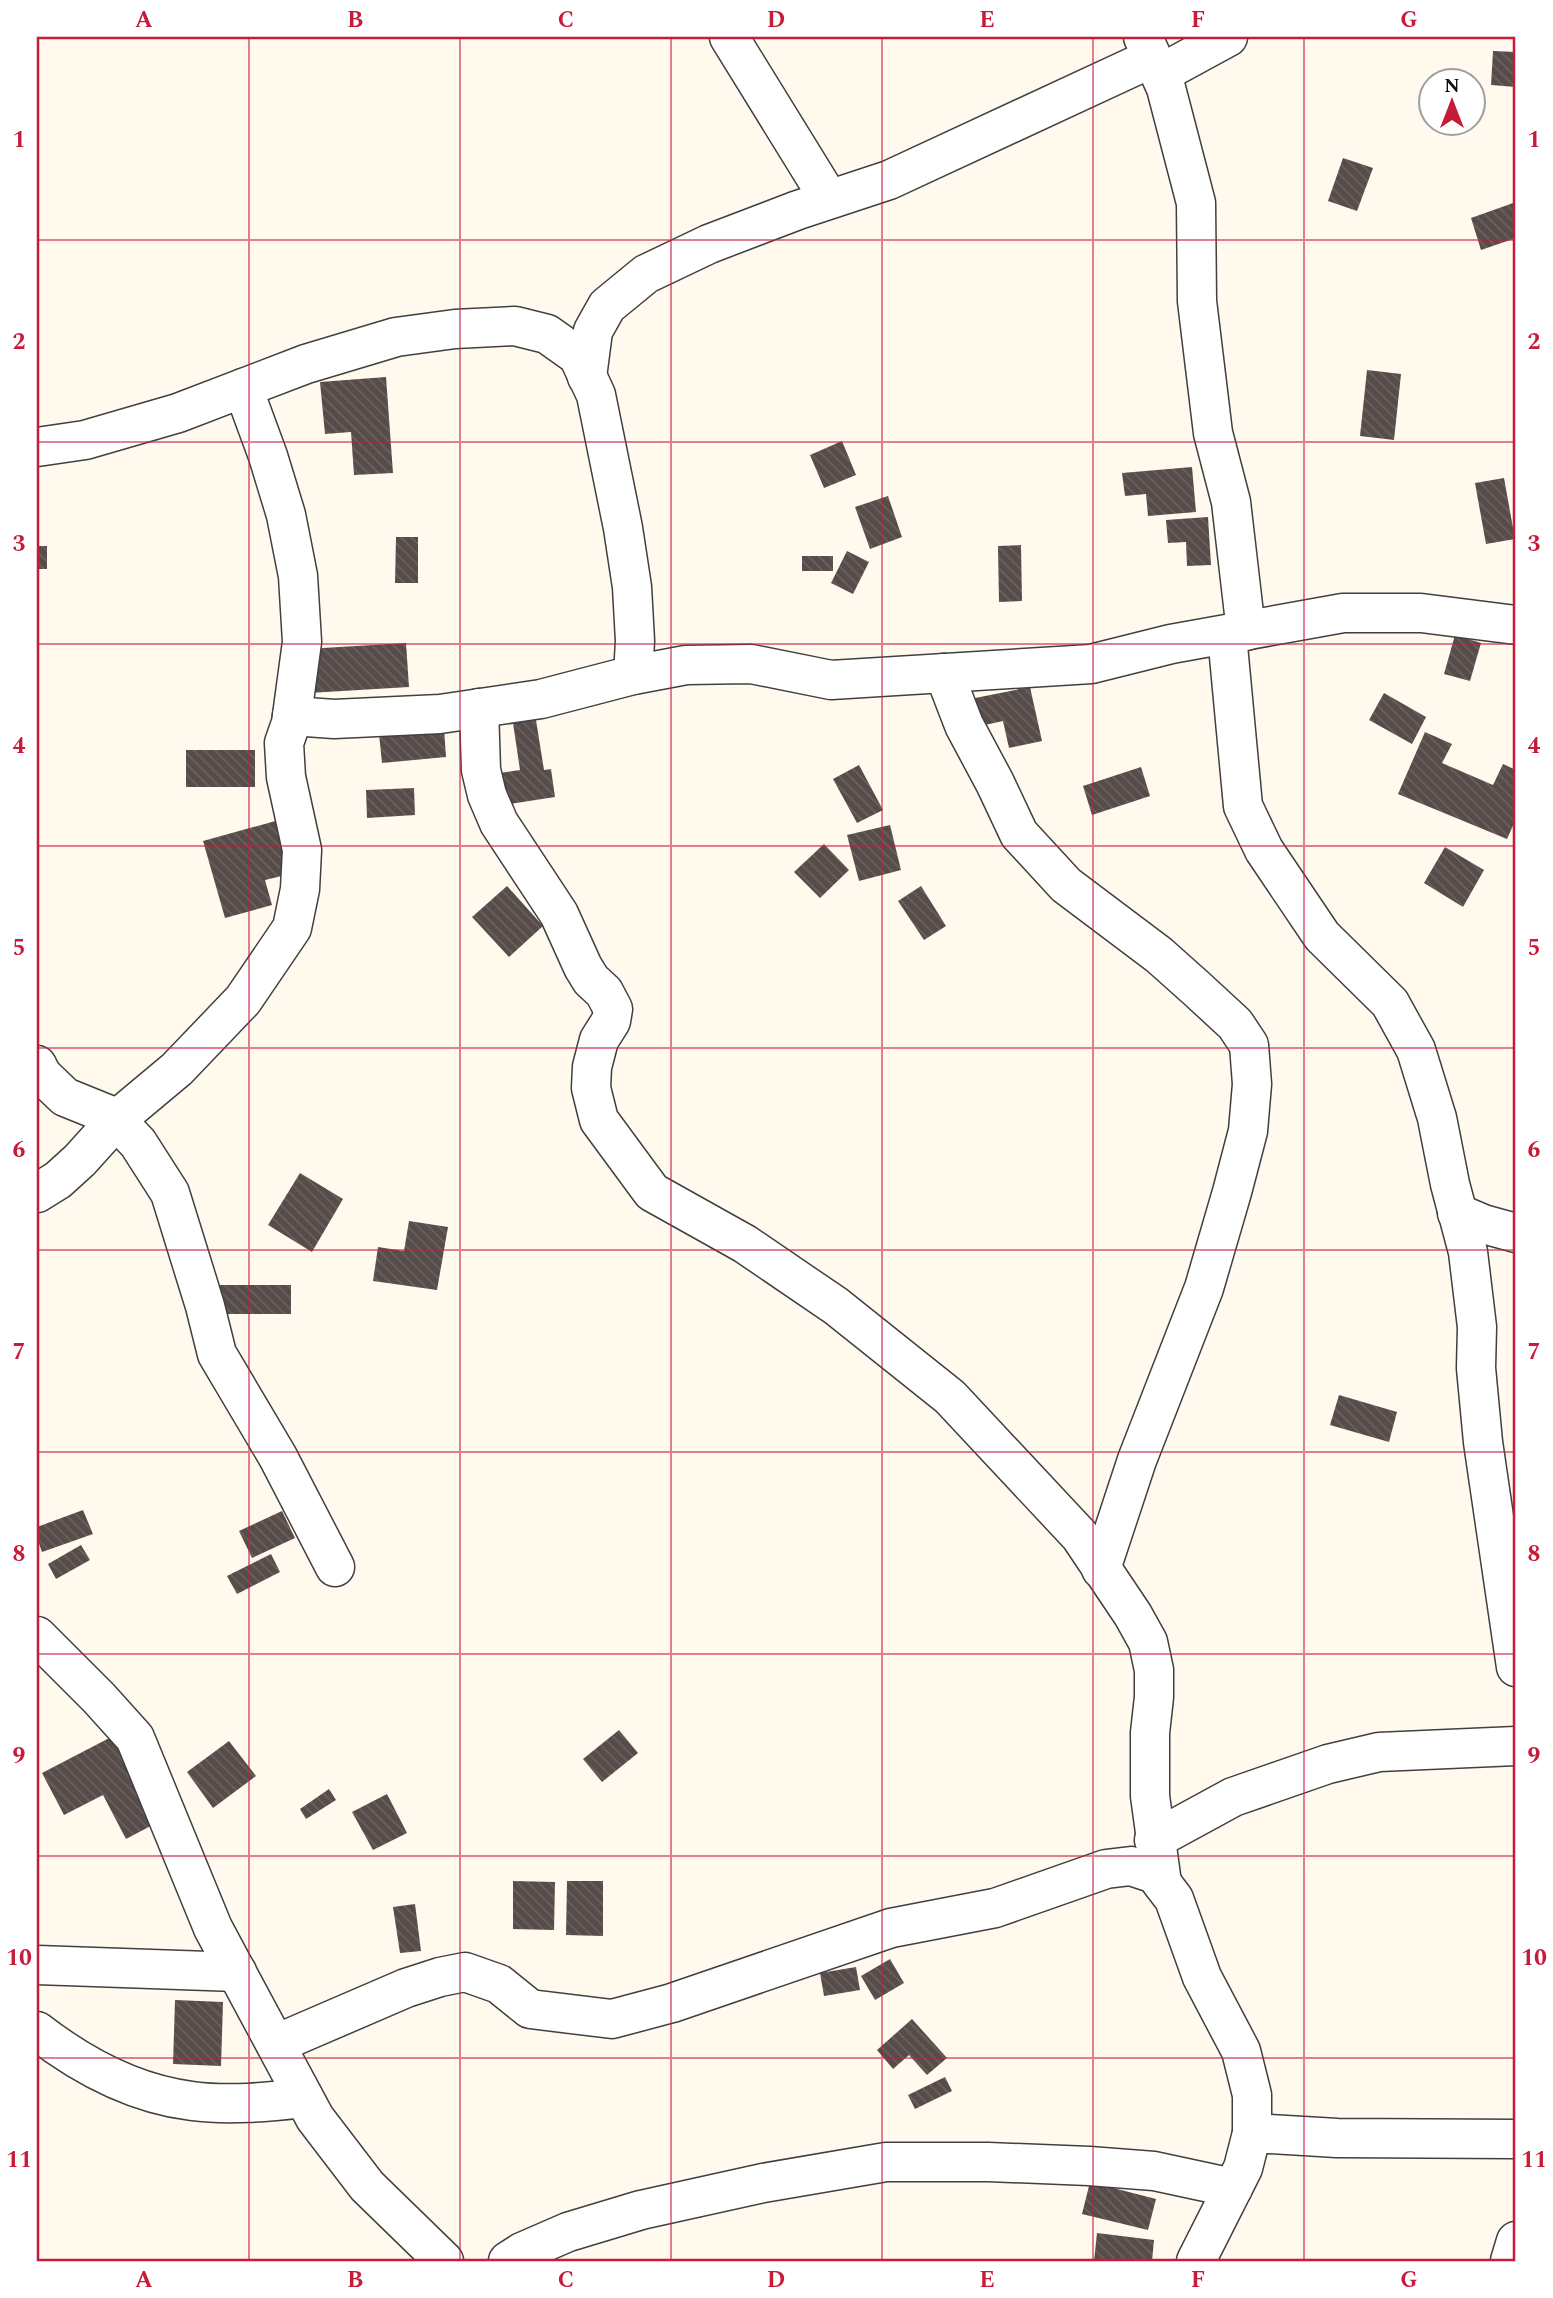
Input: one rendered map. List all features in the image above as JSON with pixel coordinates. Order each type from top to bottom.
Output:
[{"type":"street","points":[[729,37],[830,200]]},
{"type":"street","points":[[587,377],[593,331],[607,306],[646,274],[709,244],[888,180],[1152,56],[1228,37]]},
{"type":"street","points":[[1152,56],[1173,115],[1196,203],[1197,301],[1213,433],[1231,502],[1243,806],[1264,850],[1322,936],[1390,1003],[1416,1050],[1437,1118],[1450,1184],[1468,1252],[1477,1327],[1476,1368],[1483,1441],[1516,1667]]},
{"type":"street","points":[[37,447],[85,440],[178,413],[306,364],[396,337],[455,329],[515,326],[547,334],[578,356],[596,395],[632,587],[635,641],[633,675]]},
{"type":"street","points":[[37,1193],[58,1180],[116,1120],[177,1069],[243,1000],[292,928],[300,889],[302,850],[286,777],[284,743],[292,716],[302,642],[298,576],[286,515],[243,388]]},
{"type":"street","points":[[292,716],[334,719],[440,714],[541,699],[633,675],[686,665],[751,664],[831,680],[1091,664],[1171,644],[1343,613],[1421,613],[1516,625]]},
{"type":"street","points":[[944,673],[964,725],[1019,834],[1066,885],[1159,955],[1196,988],[1235,1024],[1249,1045],[1252,1084],[1248,1132],[1232,1192],[1203,1288],[1136,1460],[1101,1569]]},
{"type":"street","points":[[479,708],[481,770],[487,795],[499,823],[559,915],[583,967],[591,980],[604,992],[613,1009],[611,1021],[599,1040],[592,1067],[592,1088],[599,1120],[652,1192],[745,1244],[825,1298],[950,1397],[1080,1536],[1149,1642],[1154,1670],[1150,1796],[1162,1884]]},
{"type":"street","points":[[37,1065],[42,1075],[65,1097],[112,1116],[138,1143],[170,1194],[217,1354],[272,1446],[335,1567]]},
{"type":"street","points":[[1458,1213],[1483,1224],[1516,1233]]},
{"type":"street","points":[[37,1636],[135,1738],[214,1928],[315,2118],[367,2186],[444,2261]]},
{"type":"street","points":[[1154,1840],[1233,1797],[1328,1764],[1379,1752],[1516,1746]]},
{"type":"street","points":[[276,2044],[406,1988],[466,1972],[499,1984],[530,2009],[612,2019],[672,2003],[891,1928],[995,1908],[1106,1869],[1130,1866],[1155,1874],[1174,1899],[1202,1977],[1241,2051],[1252,2095],[1252,2133],[1243,2168],[1196,2261]]},
{"type":"street","points":[[37,1965],[237,1972]]},
{"type":"street","points":[[37,2031],[83,2062],[129,2085],[191,2101],[253,2103],[304,2098]]},
{"type":"street","points":[[1252,2133],[1338,2138],[1514,2130]]},
{"type":"street","points":[[508,2261],[568,2232],[641,2210],[762,2183],[886,2162],[1089,2166],[1154,2171],[1233,2188]]},
{"type":"street","points":[[1510,2261],[1516,2241]]},
{"type":"building","points":[[1493,51],[1516,52],[1516,87],[1491,85]]},
{"type":"building","points":[[1343,158],[1373,168],[1357,211],[1328,201]]},
{"type":"building","points":[[1516,202],[1516,238],[1481,250],[1471,218]]},
{"type":"building","points":[[1367,370],[1401,374],[1394,440],[1360,436]]},
{"type":"building","points":[[386,377],[393,473],[354,475],[351,432],[325,434],[320,382]]},
{"type":"building","points":[[842,441],[856,475],[824,488],[810,455]]},
{"type":"building","points":[[1192,467],[1196,512],[1148,516],[1146,494],[1125,496],[1122,473]]},
{"type":"building","points":[[1504,478],[1515,539],[1486,544],[1475,483]]},
{"type":"building","points":[[888,496],[902,537],[870,549],[855,507]]},
{"type":"building","points":[[1208,517],[1211,565],[1187,566],[1186,542],[1168,543],[1166,520]]},
{"type":"building","points":[[396,537],[418,537],[418,583],[395,583]]},
{"type":"building","points":[[1021,545],[1022,601],[999,602],[998,546]]},
{"type":"building","points":[[37,546],[47,546],[47,569],[37,569]]},
{"type":"building","points":[[847,551],[869,562],[853,594],[831,583]]},
{"type":"building","points":[[802,556],[833,556],[833,571],[802,571]]},
{"type":"building","points":[[1455,635],[1481,643],[1470,681],[1444,674]]},
{"type":"building","points":[[406,643],[409,687],[309,693],[306,649]]},
{"type":"building","points":[[1030,687],[1042,741],[1009,748],[1003,721],[976,727],[970,699]]},
{"type":"building","points":[[1384,693],[1426,717],[1412,744],[1369,720]]},
{"type":"building","points":[[536,720],[544,770],[551,769],[555,797],[497,806],[492,774],[520,770],[513,723]]},
{"type":"building","points":[[444,728],[446,757],[382,763],[379,734]]},
{"type":"building","points":[[1425,732],[1452,744],[1442,763],[1493,785],[1503,764],[1516,770],[1516,819],[1507,839],[1398,794]]},
{"type":"building","points":[[186,750],[255,750],[255,787],[186,787]]},
{"type":"building","points":[[859,765],[883,810],[857,823],[833,779]]},
{"type":"building","points":[[1141,767],[1150,796],[1092,815],[1083,786]]},
{"type":"building","points":[[414,788],[415,815],[367,818],[366,790]]},
{"type":"building","points":[[279,820],[294,873],[265,880],[272,905],[225,918],[203,841]]},
{"type":"building","points":[[890,825],[901,870],[859,881],[847,835]]},
{"type":"building","points":[[824,844],[849,870],[820,898],[794,872]]},
{"type":"building","points":[[1445,847],[1484,870],[1463,907],[1424,883]]},
{"type":"building","points":[[507,886],[543,926],[509,957],[472,917]]},
{"type":"building","points":[[921,886],[946,926],[924,940],[898,901]]},
{"type":"building","points":[[300,1173],[343,1199],[312,1252],[268,1225]]},
{"type":"building","points":[[409,1221],[448,1227],[437,1290],[373,1281],[378,1247],[404,1251]]},
{"type":"building","points":[[213,1285],[291,1285],[291,1314],[213,1314]]},
{"type":"building","points":[[1339,1395],[1397,1412],[1389,1442],[1330,1425]]},
{"type":"building","points":[[83,1510],[93,1534],[42,1552],[37,1538],[37,1527]]},
{"type":"building","points":[[282,1511],[295,1538],[252,1558],[239,1531]]},
{"type":"building","points":[[81,1545],[90,1560],[56,1579],[48,1564]]},
{"type":"building","points":[[271,1554],[280,1572],[237,1594],[227,1576]]},
{"type":"building","points":[[619,1730],[638,1753],[602,1782],[583,1759]]},
{"type":"building","points":[[117,1734],[162,1820],[126,1839],[103,1795],[64,1815],[42,1773]]},
{"type":"building","points":[[229,1741],[256,1776],[213,1808],[187,1772]]},
{"type":"building","points":[[329,1789],[336,1800],[306,1819],[300,1809]]},
{"type":"building","points":[[387,1794],[407,1833],[373,1850],[352,1812]]},
{"type":"building","points":[[513,1881],[555,1882],[554,1930],[513,1929]]},
{"type":"building","points":[[567,1881],[603,1881],[603,1936],[566,1935]]},
{"type":"building","points":[[415,1904],[421,1951],[400,1953],[393,1907]]},
{"type":"building","points":[[890,1959],[904,1983],[875,2000],[861,1976]]},
{"type":"building","points":[[856,1967],[860,1990],[824,1996],[820,1973]]},
{"type":"building","points":[[175,2000],[223,2002],[221,2066],[173,2064]]},
{"type":"building","points":[[912,2019],[947,2058],[927,2075],[909,2055],[893,2069],[877,2050]]},
{"type":"building","points":[[945,2077],[952,2091],[915,2109],[908,2095]]},
{"type":"building","points":[[1090,2182],[1156,2199],[1148,2230],[1082,2214]]},
{"type":"building","points":[[1097,2233],[1154,2240],[1152,2261],[1094,2261]]}]
